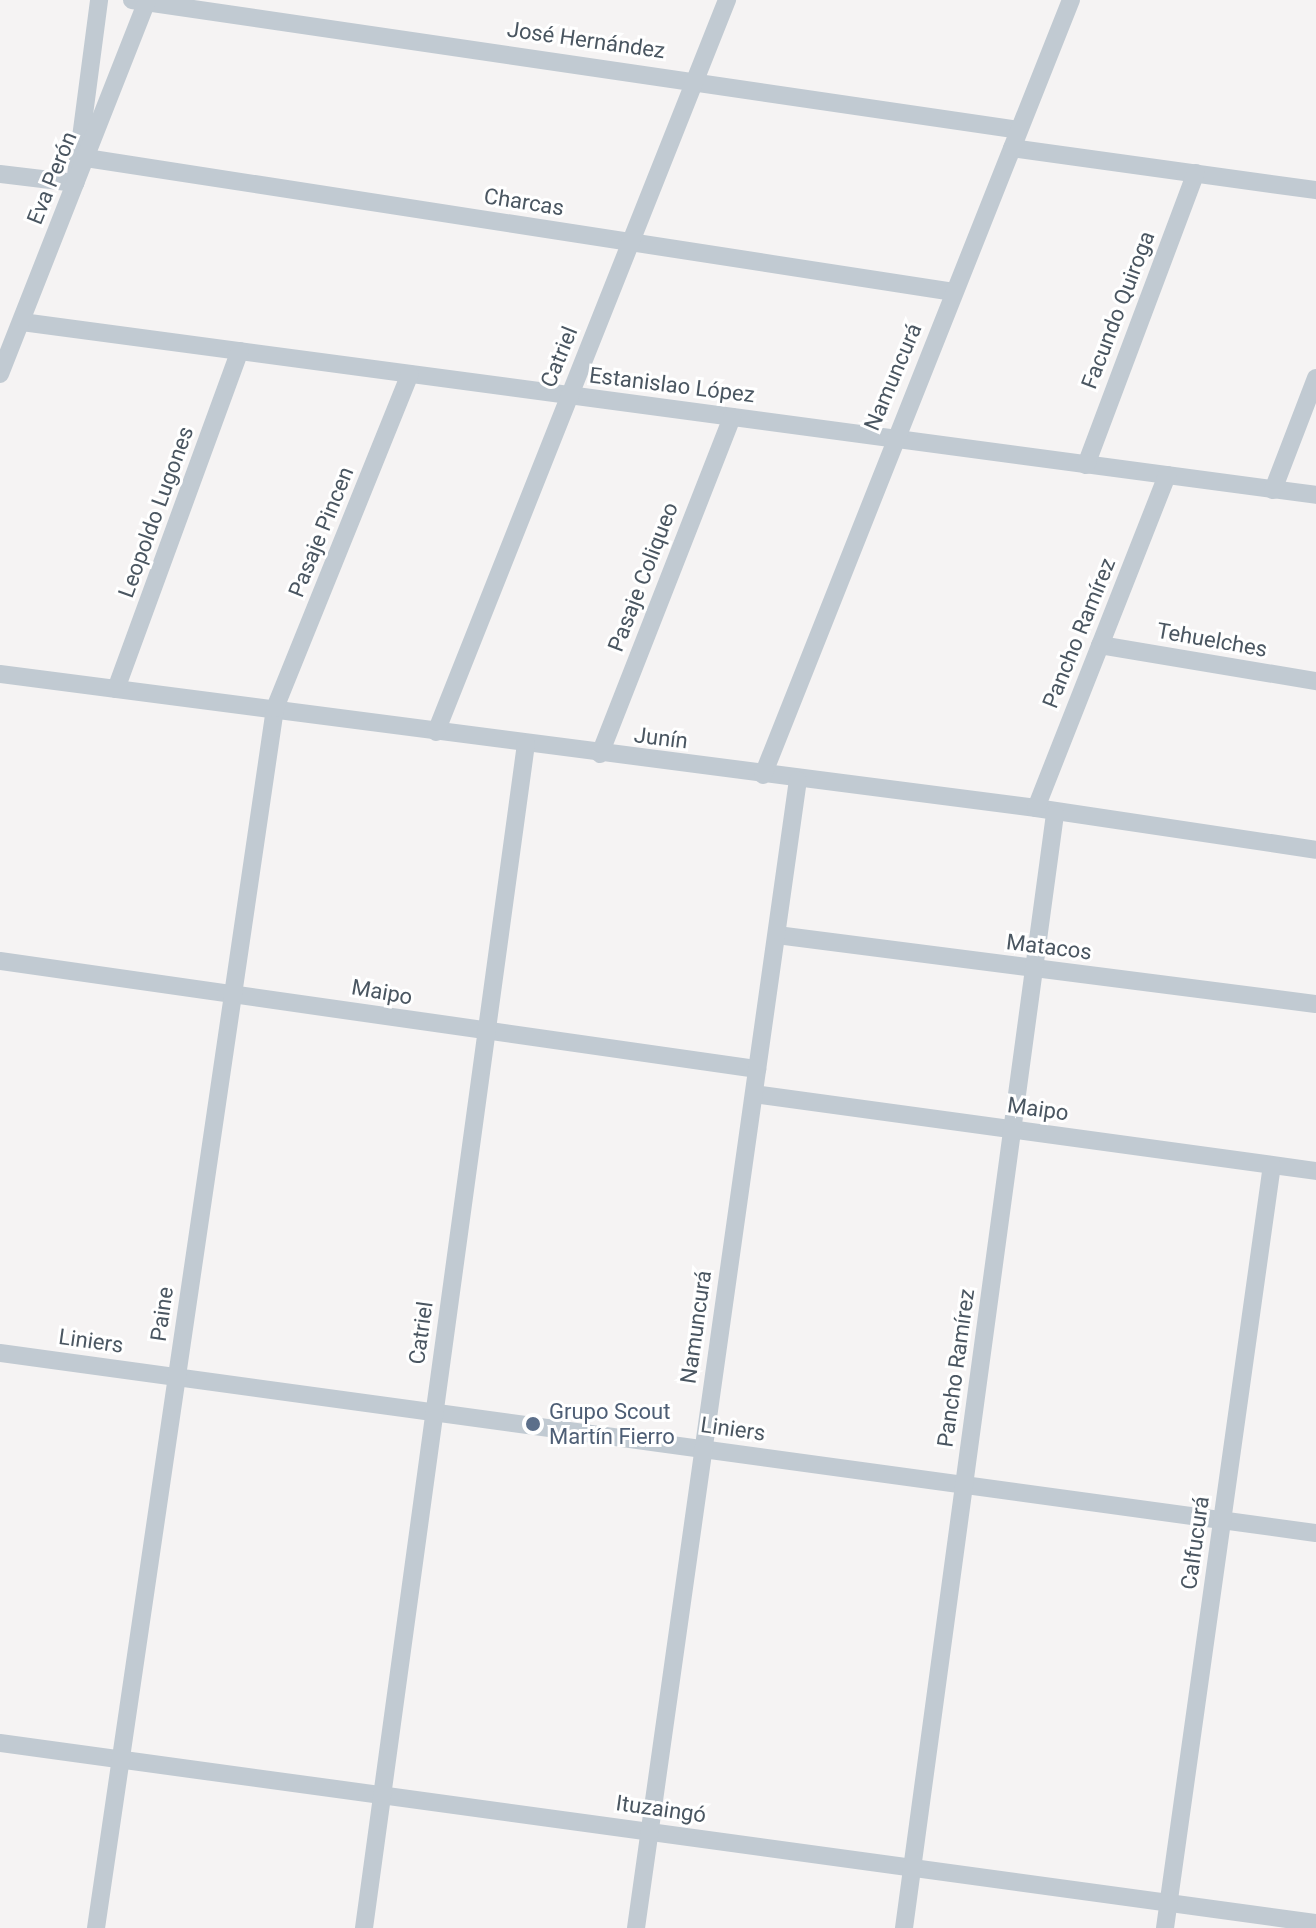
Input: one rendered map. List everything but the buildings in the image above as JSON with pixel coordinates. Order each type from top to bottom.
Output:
[{"type":"street","points":[[0,174],[75,183],[99,0]]},
{"type":"street","name":"Catriel","points":[[436,732],[727,0]]},
{"type":"street","name":"Namuncurá","points":[[763,775],[893,439],[1071,0]]},
{"type":"street","name":"Eva Perón","points":[[0,374],[86,158],[141,1]]},
{"type":"street","name":"José Hernández","points":[[141,1],[696,80],[1196,173],[1316,190]]},
{"type":"street","name":"Charcas","points":[[86,158],[954,292]]},
{"type":"street","name":"Facundo Quiroga","points":[[1086,465],[1196,173]]},
{"type":"street","name":"Estanislao López","points":[[22,322],[1316,495]]},
{"type":"street","name":"Leopoldo Lugones","points":[[116,689],[240,351]]},
{"type":"street","name":"Pasaje Pincen","points":[[275,708],[410,374]]},
{"type":"street","points":[[1273,490],[1316,378]]},
{"type":"street","name":"Pasaje Coliqueo","points":[[600,754],[732,417]]},
{"type":"street","name":"Pancho Ramírez","points":[[1036,808],[1167,475]]},
{"type":"street","name":"Tehuelches","points":[[1100,645],[1316,681]]},
{"type":"street","name":"Junín","points":[[0,674],[275,708],[798,780],[1036,808],[1055,814],[1316,850]]},
{"type":"street","name":"Paine","points":[[96,1928],[275,708]]},
{"type":"street","name":"Catriel","points":[[364,1928],[526,744]]},
{"type":"street","name":"Namuncurá","points":[[636,1928],[798,780]]},
{"type":"street","name":"Pancho Ramírez","points":[[904,1928],[1055,814]]},
{"type":"street","name":"Matacos","points":[[777,935],[1316,1004]]},
{"type":"street","name":"Maipo","points":[[0,961],[233,991],[486,1034],[757,1069]]},
{"type":"street","name":"Maipo","points":[[754,1094],[1316,1171]]},
{"type":"street","name":"Calfucurá","points":[[1165,1928],[1272,1165]]},
{"type":"street","name":"Liniers","points":[[0,1353],[1316,1533]]},
{"type":"street","name":"Ituzaingó","points":[[0,1743],[1316,1923]]},
{"type":"place","name":"Grupo Scout Martín Fierro","points":[[533,1424]]}]
